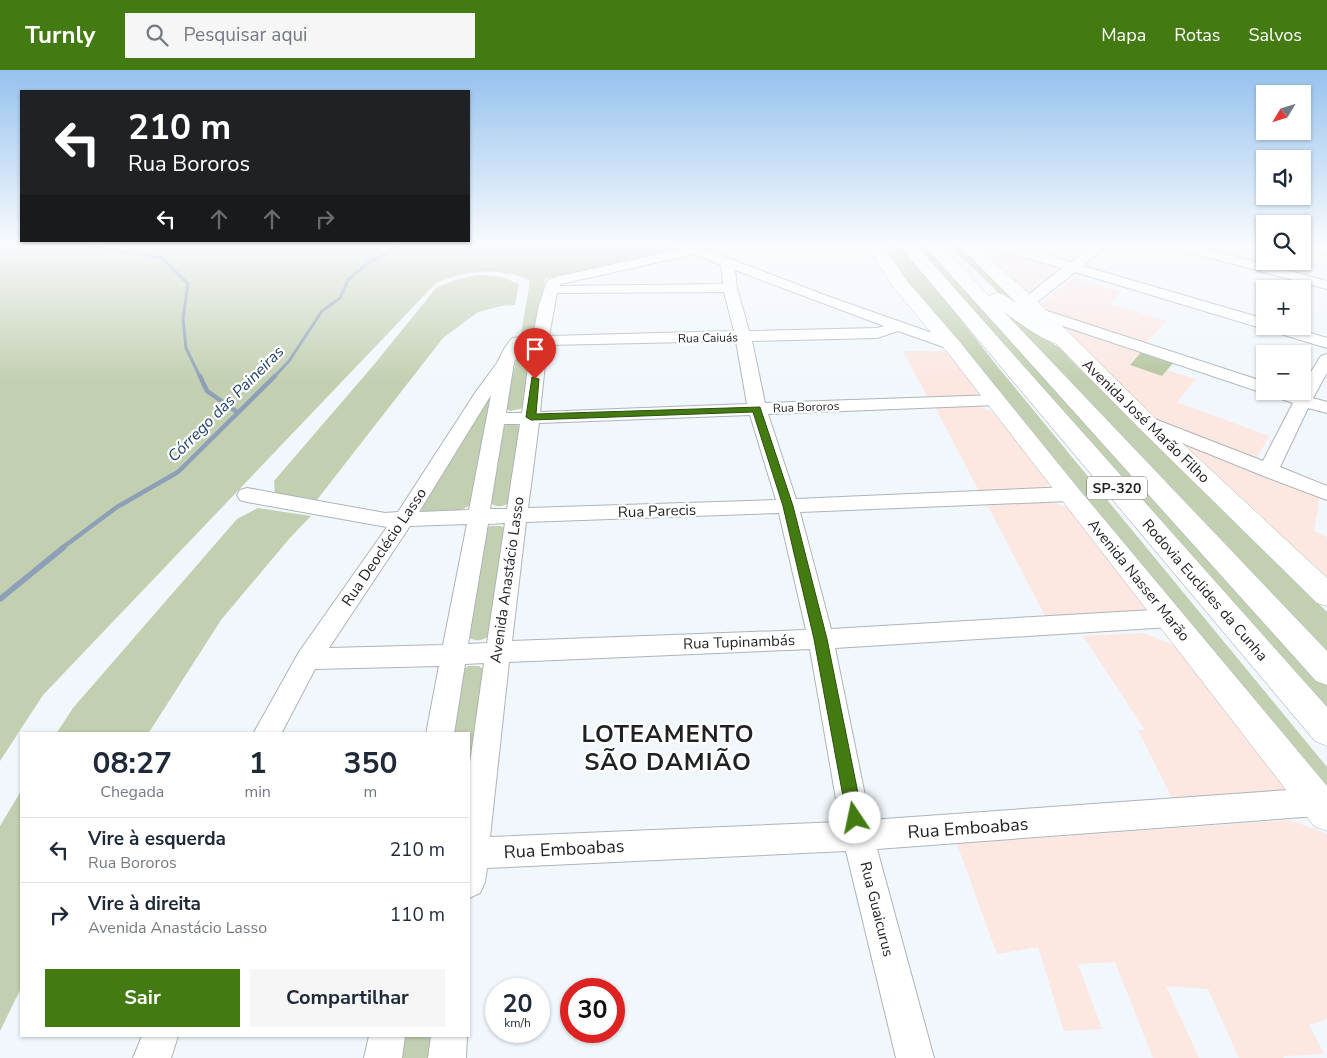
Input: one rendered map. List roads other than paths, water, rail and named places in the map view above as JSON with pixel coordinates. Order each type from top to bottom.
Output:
[{"type":"main road","name":"Avenida Nasser Marão","points":[[907,291],[1322,808]]},
{"type":"main road","name":"Rodovia Euclides da Cunha","points":[[947,291],[1327,731]]},
{"type":"main road","name":"Rodovia Euclides da Cunha","points":[[976,291],[1327,672]]},
{"type":"main road","points":[[989,291],[1007,306],[1065,341]]},
{"type":"main road","name":"Avenida José Marão Filho","points":[[1014,291],[1146,422],[1325,592]]},
{"type":"street","name":"Avenida Anastácio Lasso","points":[[470,863],[497,652],[531,417],[528,341],[551,291]]},
{"type":"street","name":"Rua Guaicurus","points":[[733,291],[756,409],[788,506],[820,639],[858,836],[915,1058]]},
{"type":"street","points":[[782,291],[952,345]]},
{"type":"street","points":[[1049,291],[1032,308],[1256,385]]},
{"type":"street","points":[[1155,291],[1256,321]]},
{"type":"street","name":"Rua Caiuás","points":[[528,341],[743,337],[877,332],[889,330],[896,326]]},
{"type":"street","points":[[1301,335],[1327,343]]},
{"type":"street","name":"Avenida Anastácio Lasso","points":[[440,732],[506,362],[512,349],[528,341]]},
{"type":"street","points":[[1311,386],[1327,359]]},
{"type":"street","name":"Rua Deoclécio Lasso","points":[[268,732],[308,659],[404,519],[484,393],[506,362]]},
{"type":"street","name":"Rua Bororos","points":[[497,419],[996,400]]},
{"type":"street","points":[[1268,471],[1303,400],[1327,408]]},
{"type":"street","points":[[1146,422],[1327,493]]},
{"type":"street","name":"Rua Parecis","points":[[247,495],[385,520],[1069,494]]},
{"type":"street","name":"Rua Tupinambás","points":[[308,659],[454,655],[820,639],[1170,618]]},
{"type":"street","name":"Rua Emboabas","points":[[470,863],[858,836],[1322,808]]},
{"type":"street","points":[[152,1058],[160,1037]]},
{"type":"street","points":[[383,1058],[386,1037]]},
{"type":"street","points":[[447,1058],[449,1037]]},
{"type":"waterway","points":[[187,291],[183,318],[186,348],[200,377]]},
{"type":"waterway","name":"Córrego das Paineiras","points":[[274,377],[289,361],[322,311],[340,298],[343,291]]},
{"type":"waterway","points":[[200,376],[207,391],[237,412]]},
{"type":"waterway","name":"Córrego das Paineiras","points":[[62,548],[117,507],[178,472],[274,377]]},
{"type":"waterway","name":"Córrego das Paineiras","points":[[0,599],[64,547]]},
{"type":"district","name":"LOTEAMENTO SÃO DAMIÃO","points":[[668,748]]}]
